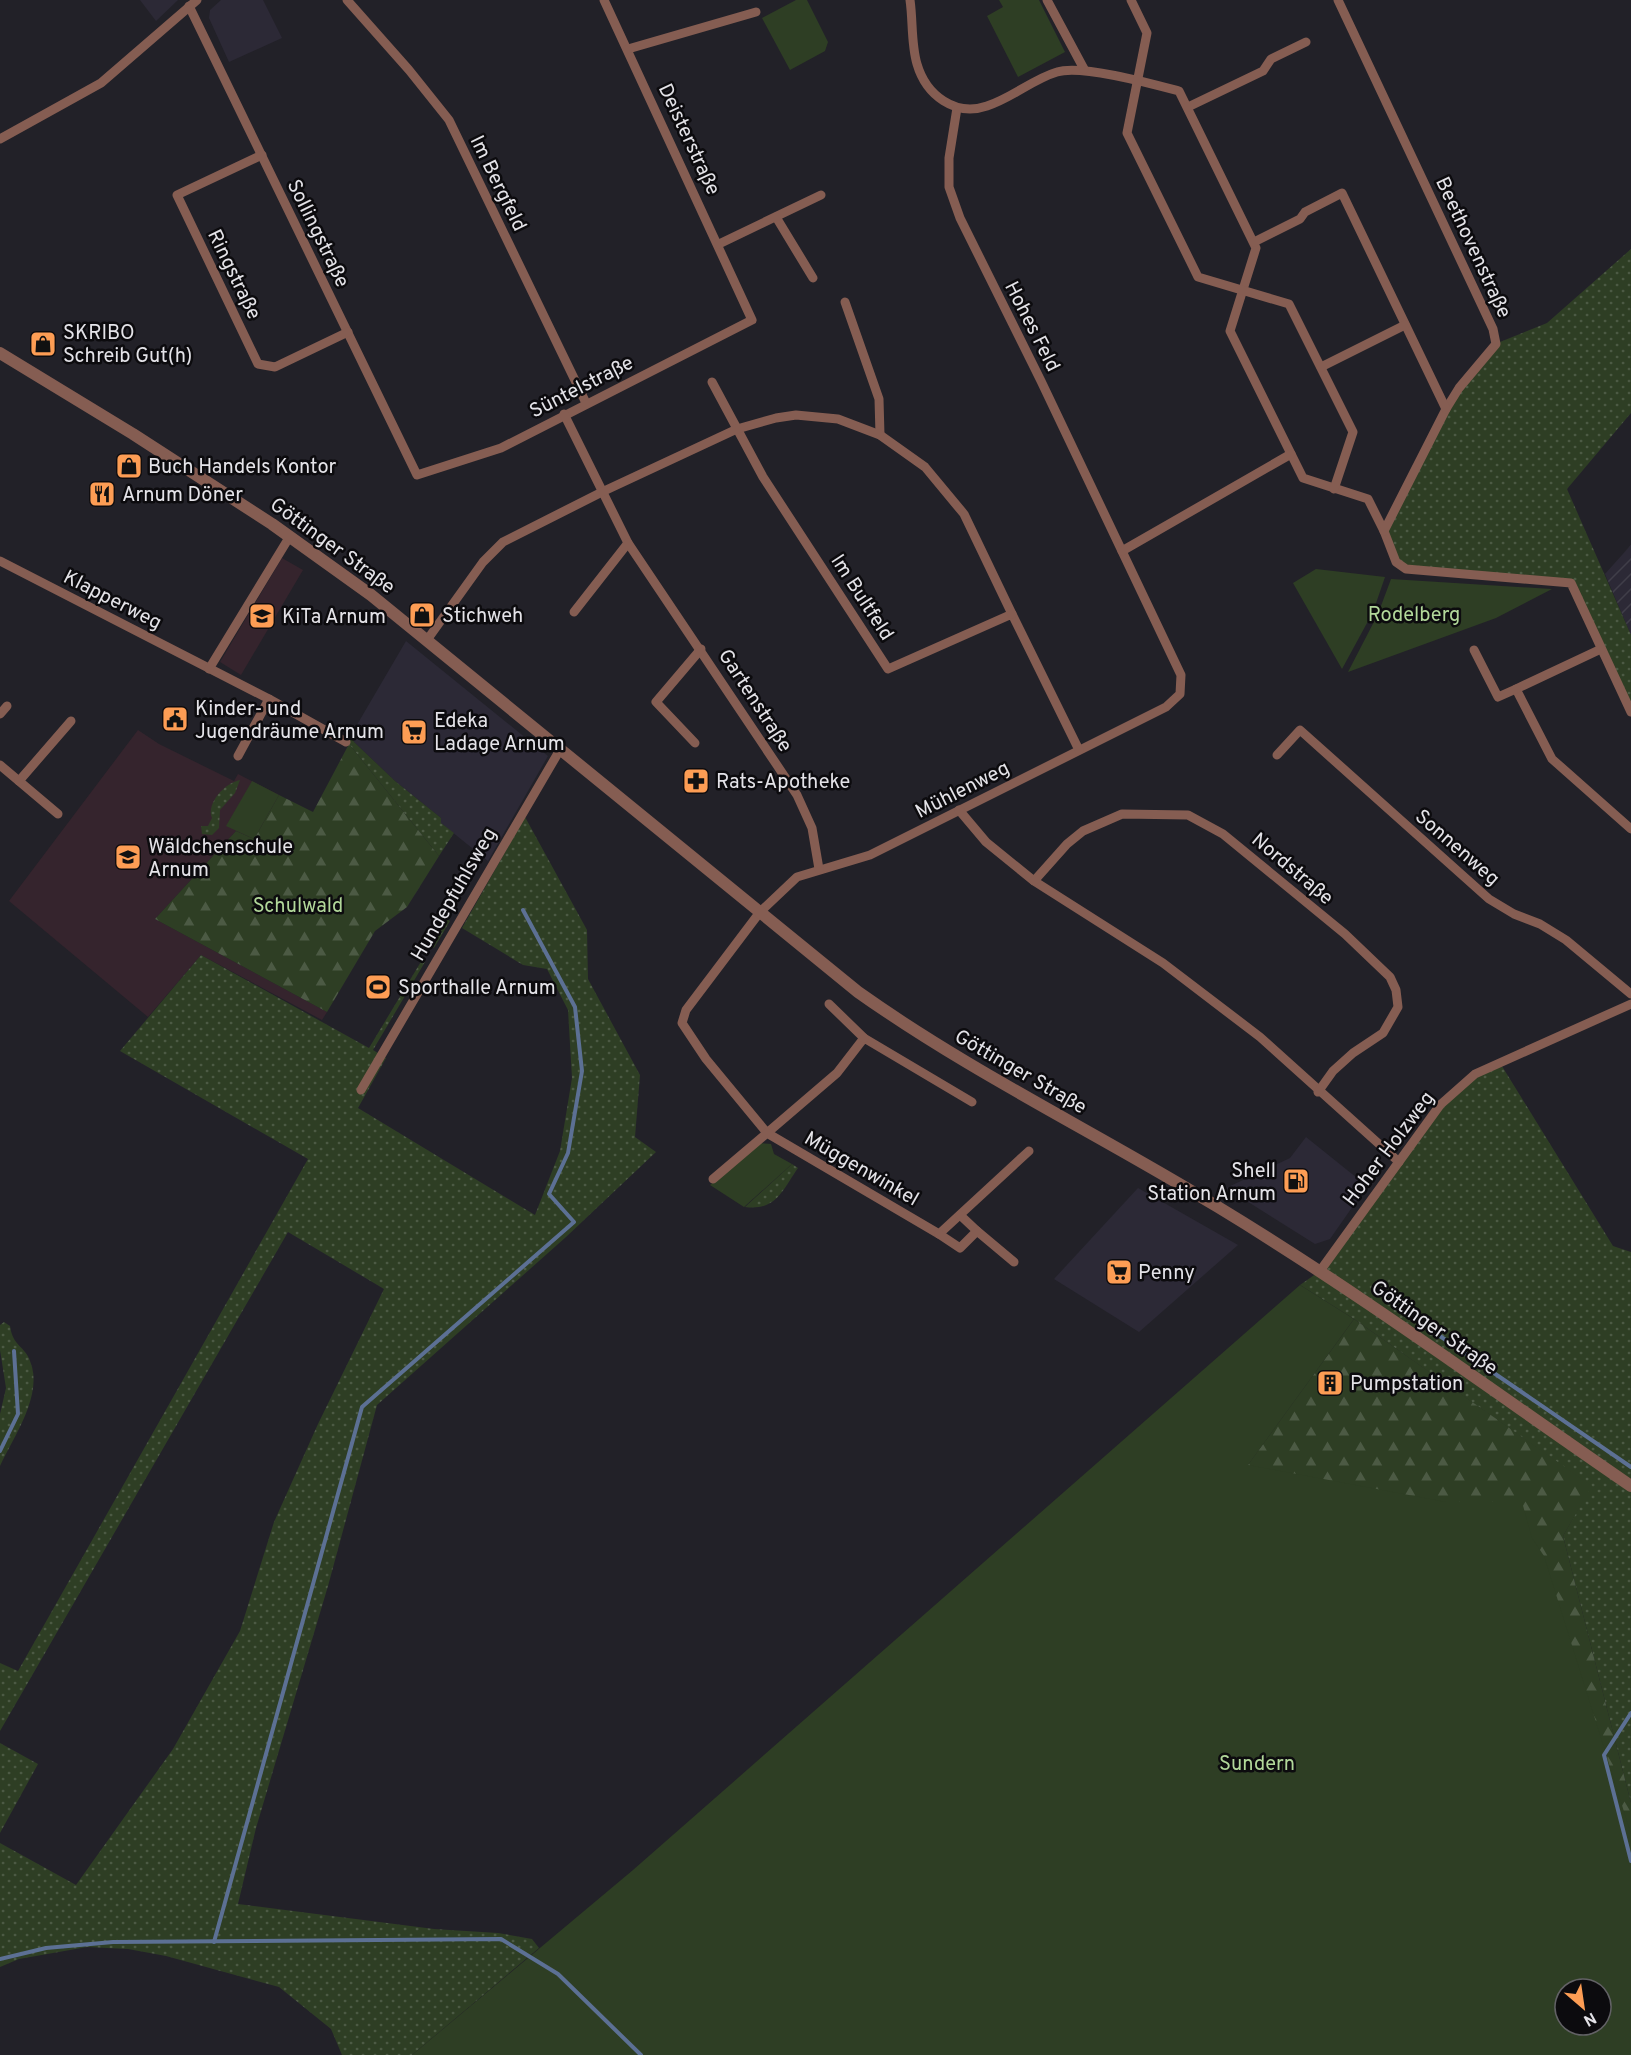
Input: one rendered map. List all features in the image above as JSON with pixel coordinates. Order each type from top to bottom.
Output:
[{"type":"street","name":"Im Bergfeld","points":[[347,0],[409,70],[449,120],[586,403]]},
{"type":"street","name":"Deisterstraße","points":[[604,0],[750,315]]},
{"type":"street","points":[[910,0],[917,64],[921,74],[926,84],[940,100],[957,108],[985,107],[1058,72],[1084,69],[1179,91],[1256,248],[1230,331],[1303,478],[1368,499],[1396,562],[1406,569],[1571,583],[1631,712]]},
{"type":"street","points":[[1047,0],[1084,69]]},
{"type":"street","points":[[1131,0],[1147,33],[1126,133],[1198,277],[1289,304],[1353,432],[1334,489]]},
{"type":"street","name":"Beethovenstraße","points":[[1338,0],[1493,329],[1496,344],[1459,388],[1446,409],[1384,531]]},
{"type":"street","points":[[0,139],[100,83],[193,3]]},
{"type":"street","name":"Sollingstraße","points":[[193,3],[262,155],[417,475]]},
{"type":"street","points":[[628,50],[756,12]]},
{"type":"street","points":[[1188,107],[1263,71],[1271,59],[1306,42]]},
{"type":"street","name":"Hohes Feld","points":[[957,108],[950,158],[949,187],[960,218],[1181,675],[1180,694]]},
{"type":"street","name":"Ringstraße","points":[[262,155],[177,195],[258,364],[275,367],[348,332]]},
{"type":"street","points":[[1254,242],[1300,219],[1305,212],[1342,193],[1446,409]]},
{"type":"street","points":[[719,244],[821,195]]},
{"type":"street","points":[[776,217],[813,278]]},
{"type":"street","points":[[845,302],[879,399],[880,435]]},
{"type":"street","name":"Süntelstraße","points":[[417,475],[501,448],[752,320],[750,315]]},
{"type":"street","points":[[1321,367],[1405,325]]},
{"type":"street","name":"Göttinger Straße","points":[[0,353],[133,434],[290,536],[428,640],[858,992],[898,1021],[969,1065],[1177,1182],[1320,1271],[1631,1486]]},
{"type":"street","name":"Im Bultfeld","points":[[712,382],[763,477],[888,669],[1012,614]]},
{"type":"street","name":"Gartenstraße","points":[[564,414],[628,543],[797,795],[812,828],[819,870]]},
{"type":"street","points":[[428,640],[483,562],[502,542],[737,429],[776,418],[817,416],[838,419],[880,435],[925,467],[964,514],[1079,750]]},
{"type":"street","points":[[1122,551],[1235,484],[1291,454]]},
{"type":"street","points":[[209,669],[290,536]]},
{"type":"street","points":[[574,612],[628,543]]},
{"type":"street","name":"Klapperweg","points":[[0,561],[269,699],[346,742]]},
{"type":"street","points":[[1474,650],[1498,697],[1601,648]]},
{"type":"street","name":"Gartenstraße","points":[[695,743],[656,702],[701,649]]},
{"type":"street","points":[[1516,689],[1552,759],[1631,829]]},
{"type":"street","name":"Mühlenweg","points":[[760,912],[797,877],[870,855],[1166,707],[1180,694]]},
{"type":"street","points":[[238,756],[269,699]]},
{"type":"street","points":[[0,714],[7,706]]},
{"type":"street","points":[[19,781],[71,721]]},
{"type":"street","name":"Sonnenweg","points":[[1278,755],[1300,730],[1489,899],[1514,914],[1540,924],[1566,940],[1631,994]]},
{"type":"street","name":"Hundepfuhlsweg","points":[[361,1090],[561,748]]},
{"type":"street","points":[[0,765],[58,814]]},
{"type":"street","points":[[959,810],[986,842],[1034,881],[1163,963],[1260,1037],[1318,1092],[1399,1162]]},
{"type":"street","name":"Nordstraße","points":[[1034,881],[1067,844],[1083,831],[1122,814],[1188,815],[1223,834],[1345,934],[1390,977],[1396,990],[1398,1007],[1383,1033],[1353,1053],[1333,1071],[1318,1092]]},
{"type":"street","name":"Müggenwinkel","points":[[760,912],[686,1010],[682,1023],[706,1059],[766,1133],[960,1248],[977,1231]]},
{"type":"street","points":[[829,1004],[864,1038],[972,1102]]},
{"type":"street","name":"Hoher Holzweg","points":[[1320,1271],[1440,1105],[1475,1074],[1631,1004]]},
{"type":"street","name":"Müggenwinkel","points":[[713,1179],[837,1073],[864,1038]]},
{"type":"street","points":[[939,1234],[1029,1151]]},
{"type":"street","points":[[960,1215],[1014,1262]]},
{"type":"shaded area","points":[[140,0],[178,0],[156,21]]},
{"type":"shaded area","points":[[221,0],[263,0],[282,38],[229,62],[209,18],[210,10]]},
{"type":"shaded area","points":[[1631,545],[1631,635],[1605,574]]},
{"type":"shaded area","name":"KiTa Arnum","points":[[282,558],[303,570],[241,675],[220,662]]},
{"type":"shaded area","points":[[406,641],[548,756],[488,861],[441,823],[441,818],[395,781],[354,742],[351,735]]},
{"type":"shaded area","name":"Wäldchenschule Arnum","points":[[138,730],[159,744],[234,781],[238,774],[279,795],[254,839],[236,831],[155,919],[327,1012],[322,1020],[201,955],[148,1017],[9,901]]},
{"type":"shaded area","points":[[1306,1137],[1367,1186],[1330,1239],[1315,1244],[1226,1188],[1290,1158]]},
{"type":"shaded area","points":[[1138,1188],[1238,1245],[1139,1332],[1054,1279]]},
{"type":"green space","points":[[796,0],[807,0],[828,42],[825,51],[790,70],[762,18]]},
{"type":"green space","points":[[999,0],[1039,0],[1065,52],[1018,77],[987,16],[1003,7]]},
{"type":"green space","points":[[1631,249],[1631,413],[1567,489],[1631,635],[1631,709],[1571,583],[1406,569],[1396,562],[1384,531],[1446,409],[1495,344],[1547,323]]},
{"type":"green space","points":[[1316,569],[1385,577],[1373,612],[1342,669],[1293,583]]},
{"type":"green space","name":"Rodelberg","points":[[1391,579],[1552,589],[1496,618],[1348,672],[1378,614]]},
{"type":"green space","points":[[351,735],[354,742],[395,781],[441,818],[441,823],[454,833],[439,856],[349,744]]},
{"type":"green space","name":"Schulwald","points":[[349,744],[439,856],[407,907],[375,931],[327,1012],[155,919],[236,831],[254,839],[279,795],[313,812]]},
{"type":"green space","points":[[240,780],[235,793],[220,810],[219,828],[212,835],[202,834],[201,826],[208,826],[212,818],[214,800],[228,785]]},
{"type":"green space","points":[[252,781],[279,795],[254,839],[226,826]]},
{"type":"green space","points":[[525,817],[587,930],[588,979],[640,1075],[635,1137],[656,1152],[566,1237],[377,1405],[328,1586],[256,1828],[238,1904],[434,1929],[498,1933],[532,1939],[539,1948],[412,2055],[342,2055],[331,2029],[279,1987],[166,1956],[128,1949],[87,1947],[19,1959],[0,1967],[0,1843],[76,1885],[173,1749],[240,1631],[274,1522],[318,1424],[384,1289],[288,1232],[0,1731],[0,1663],[18,1671],[308,1159],[120,1051],[201,955],[369,1048],[422,960],[425,962],[373,1050],[386,1058],[358,1108],[535,1215],[560,1151],[572,1078],[568,1010],[547,969],[523,965],[462,928]]},
{"type":"green space","points":[[445,918],[450,921],[434,948],[430,946]]},
{"type":"green space","points":[[1500,1063],[1613,1246],[1631,1252],[1631,1803],[1563,1536],[1591,1486],[1354,1319],[1300,1285],[1320,1271],[1440,1105],[1475,1074]]},
{"type":"green space","points":[[758,1143],[771,1144],[774,1154],[792,1164],[744,1207],[710,1185]]},
{"type":"green space","points":[[792,1164],[798,1168],[777,1198],[764,1206],[745,1207]]},
{"type":"green space","name":"Sundern","points":[[1300,1285],[1354,1319],[1248,1465],[1446,1502],[1522,1502],[1532,1538],[1544,1556],[1631,1834],[1631,2055],[412,2055],[633,1870]]},
{"type":"green space","points":[[1354,1319],[1592,1486],[1563,1536],[1631,1803],[1631,1900],[1231,1488]]},
{"type":"green space","points":[[4,1322],[10,1326],[16,1342],[28,1356],[33,1374],[33,1387],[26,1415],[0,1466],[0,1414],[6,1388],[0,1350],[0,1325]]},
{"type":"green space","points":[[0,1743],[38,1764],[0,1833]]},
{"type":"waterway","points":[[214,1942],[362,1407],[574,1222],[549,1194],[568,1153],[582,1071],[575,1007],[523,910]]},
{"type":"waterway","points":[[1418,1321],[1631,1467]]},
{"type":"waterway","points":[[0,1451],[18,1414],[14,1351]]},
{"type":"waterway","points":[[1631,1713],[1604,1755],[1631,1861]]},
{"type":"waterway","points":[[0,1959],[46,1948],[113,1942],[501,1939],[558,1974],[641,2055]]},
{"type":"place","name":"SKRIBO Schreib Gut(h)","points":[[43,344]]},
{"type":"place","name":"Buch Handels Kontor","points":[[129,466]]},
{"type":"place","name":"Arnum Döner","points":[[102,494]]},
{"type":"place","name":"Stichweh","points":[[422,615]]},
{"type":"place","name":"KiTa Arnum","points":[[262,616]]},
{"type":"place","name":"Kinder- und Jugendräume Arnum","points":[[175,719]]},
{"type":"place","name":"Edeka Ladage Arnum","points":[[414,732]]},
{"type":"place","name":"Rats-Apotheke","points":[[696,781]]},
{"type":"place","name":"Wäldchenschule Arnum","points":[[128,857]]},
{"type":"place","name":"Sporthalle Arnum","points":[[378,987]]},
{"type":"place","name":"Shell Station Arnum","points":[[1296,1181]]},
{"type":"place","name":"Penny","points":[[1119,1272]]},
{"type":"place","name":"Pumpstation","points":[[1330,1383]]}]
